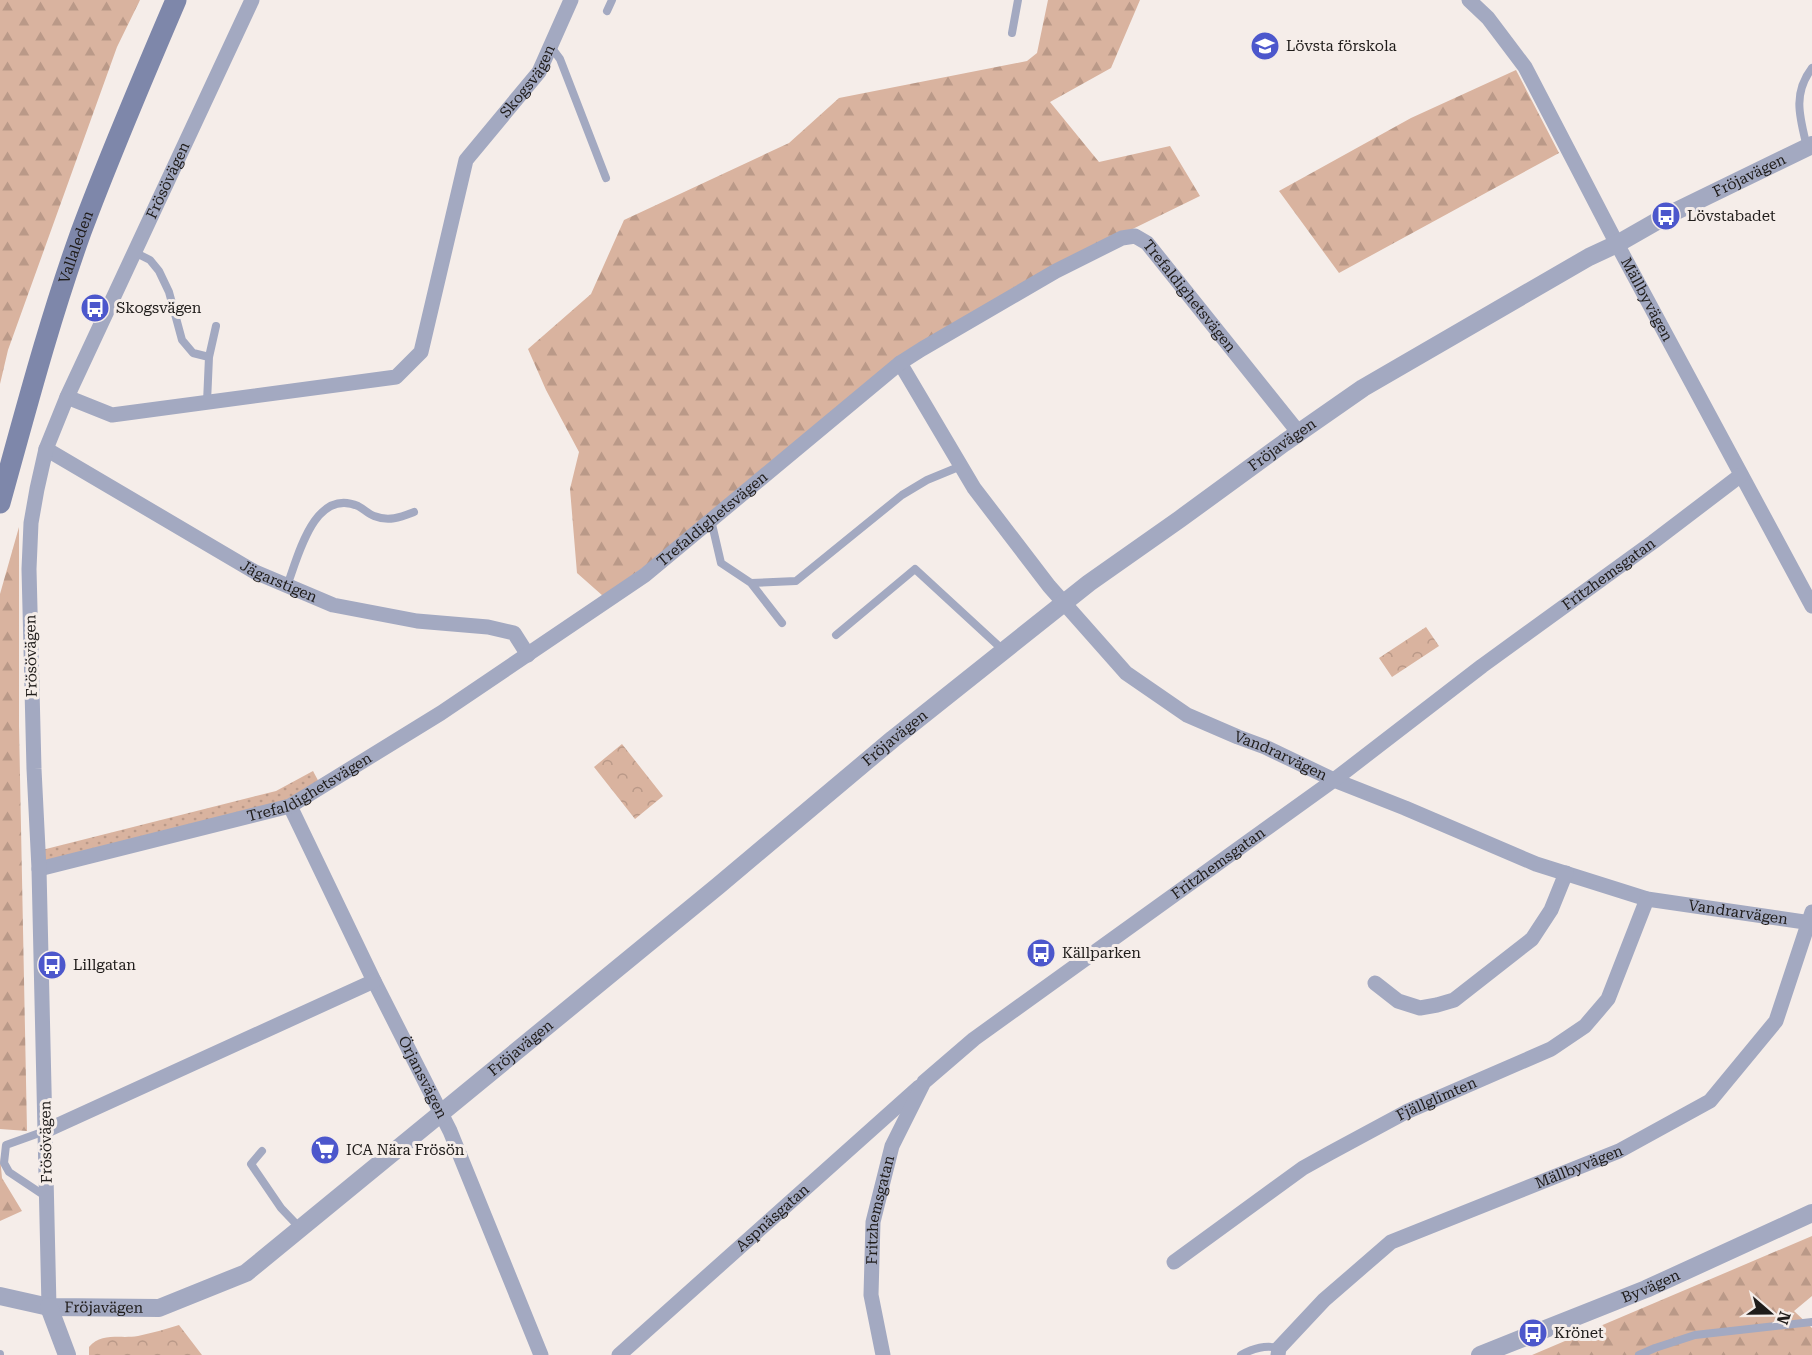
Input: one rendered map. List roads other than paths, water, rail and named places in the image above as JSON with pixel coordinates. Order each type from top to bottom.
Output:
[{"type":"main road","name":"Vallaleden","points":[[0,503],[47,338],[81,233],[138,88],[176,0]]},
{"type":"street","name":"Frösövägen","points":[[67,1355],[49,1307],[39,869],[29,569],[31,523],[46,449],[66,397],[252,0]]},
{"type":"street","name":"Skogsvägen","points":[[66,397],[112,415],[396,377],[421,352],[466,160],[539,72],[572,0]]},
{"type":"street","name":"Mällbyvägen","points":[[1469,0],[1488,18],[1525,67],[1617,244],[1812,606]]},
{"type":"street","name":"Fröjavägen","points":[[0,1296],[49,1307],[159,1308],[246,1273],[718,886],[902,731],[1089,583],[1354,394],[1409,360],[1666,216],[1810,146]]},
{"type":"street","name":"Trefaldighetsvägen","points":[[39,869],[290,806],[441,713],[645,575],[900,363],[1056,271],[1122,238],[1135,236],[1147,243],[1299,433]]},
{"type":"street","name":"Vandrarvägen","points":[[900,363],[981,497],[1049,586],[1126,674],[1187,715],[1265,747],[1334,780],[1536,864],[1647,898],[1811,919]]},
{"type":"street","name":"Jägarstigen","points":[[46,449],[255,572],[287,586],[333,605],[417,621],[488,627],[513,633],[528,655]]},
{"type":"street","name":"Fritzhemsgatan","points":[[883,1355],[871,1294],[873,1222],[892,1146],[924,1082],[974,1039],[1334,780],[1482,666],[1741,475]]},
{"type":"street","name":"Örjansvägen","points":[[290,806],[374,981],[450,1131],[541,1355]]},
{"type":"street","points":[[1375,983],[1398,1001],[1420,1008],[1454,1000],[1532,939],[1551,910],[1566,873]]},
{"type":"street","name":"Fjällglimten","points":[[1174,1262],[1303,1168],[1406,1112],[1551,1050],[1567,1040],[1585,1026],[1608,999],[1647,898]]},
{"type":"street","name":"Mällbyvägen","points":[[1279,1351],[1324,1300],[1391,1242],[1619,1150],[1710,1101],[1776,1021],[1811,919]]},
{"type":"street","points":[[45,1131],[374,981]]},
{"type":"street","name":"Aspnäsgatan","points":[[619,1355],[924,1082]]},
{"type":"street","name":"Byvägen","points":[[1480,1354],[1646,1289],[1812,1213]]},
{"type":"lane","points":[[607,10],[612,0]]},
{"type":"lane","points":[[1011,33],[1018,0]]},
{"type":"lane","points":[[551,47],[560,59],[606,178]]},
{"type":"lane","points":[[1810,146],[1798,102],[1803,83],[1812,68]]},
{"type":"lane","points":[[134,252],[150,260],[159,271],[169,292],[182,340],[193,353],[209,357]]},
{"type":"lane","points":[[207,402],[209,357],[216,326]]},
{"type":"lane","points":[[751,584],[796,580],[902,495],[927,480],[961,466]]},
{"type":"lane","points":[[287,586],[314,519],[333,505],[347,503],[387,520],[414,512]]},
{"type":"lane","points":[[711,520],[721,563],[751,584],[782,623]]},
{"type":"lane","points":[[836,635],[915,569],[1003,650]]},
{"type":"lane","points":[[45,1131],[6,1145],[4,1162],[9,1172],[47,1196]]},
{"type":"lane","points":[[262,1151],[251,1164],[281,1208],[300,1228]]},
{"type":"lane","points":[[1639,1355],[1695,1335],[1812,1323]]},
{"type":"lane","points":[[1241,1355],[1250,1350],[1268,1346],[1279,1351]]},
{"type":"place","name":"Lövsta förskola","points":[[1265,46]]},
{"type":"place","name":"Lövstabadet","points":[[1666,216]]},
{"type":"place","name":"Skogsvägen","points":[[95,308]]},
{"type":"place","name":"Källparken","points":[[1041,953]]},
{"type":"place","name":"Lillgatan","points":[[52,965]]},
{"type":"place","name":"ICA Nära Frösön","points":[[325,1150]]},
{"type":"place","name":"Krönet","points":[[1533,1333]]}]
